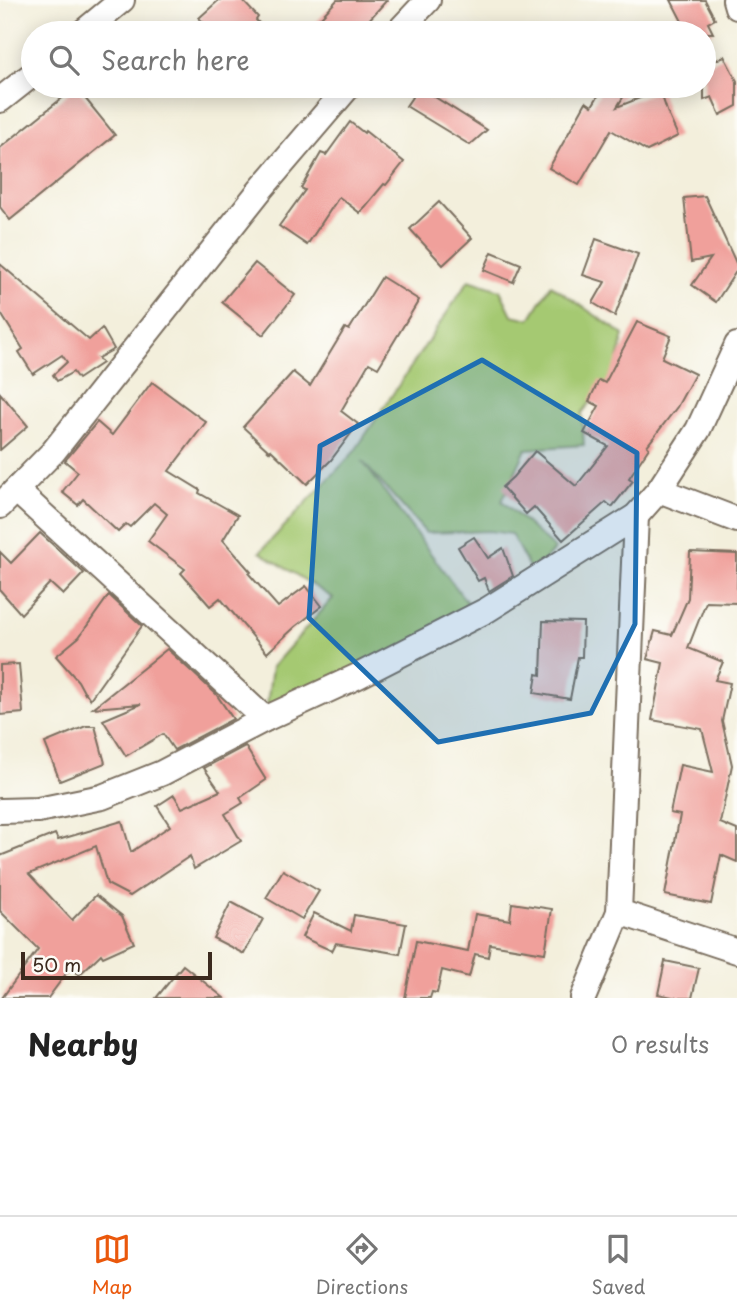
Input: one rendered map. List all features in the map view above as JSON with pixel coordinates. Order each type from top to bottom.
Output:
[{"type":"street","points":[[97,21],[122,0]]},
{"type":"street","points":[[408,21],[428,0]]},
{"type":"street","points":[[735,0],[737,7]]},
{"type":"street","points":[[0,100],[21,83]]},
{"type":"street","points":[[265,719],[8,498],[53,452],[261,189],[338,98]]},
{"type":"street","points":[[0,811],[38,810],[102,797],[162,773],[487,610],[636,516],[659,490],[698,430],[737,345]]},
{"type":"street","points":[[659,490],[737,520]]},
{"type":"street","points":[[583,998],[620,912],[636,516]]},
{"type":"street","points":[[620,912],[737,951]]},
{"type":"highlighted area","points":[[482,360],[637,453],[635,624],[591,713],[438,742],[309,618],[320,446]]},
{"type":"green space","points":[[469,280],[500,290],[512,315],[530,319],[551,285],[624,335],[615,372],[582,413],[584,445],[526,449],[502,501],[555,549],[532,573],[511,534],[489,531],[426,533],[362,461],[477,616],[265,719],[272,667],[333,598],[260,552],[354,452]]},
{"type":"building","points":[[219,0],[242,0],[258,17],[257,21],[202,21],[199,18]]},
{"type":"building","points":[[337,0],[387,0],[368,21],[317,21]]},
{"type":"building","points":[[671,0],[705,0],[715,19],[712,21],[682,21]]},
{"type":"building","points":[[724,56],[737,81],[737,106],[720,115],[712,98],[716,98],[716,60]]},
{"type":"building","points":[[62,98],[85,98],[115,135],[10,220],[0,207],[0,148]]},
{"type":"building","points":[[411,98],[436,98],[487,130],[470,145],[406,106]]},
{"type":"building","points":[[597,98],[623,98],[617,107],[640,98],[663,98],[678,136],[647,151],[611,130],[579,185],[549,168],[586,102],[592,106]]},
{"type":"building","points":[[350,122],[404,162],[360,213],[339,197],[307,245],[279,226],[305,190],[301,188],[321,153],[326,155]]},
{"type":"building","points":[[705,196],[737,265],[737,270],[716,302],[692,285],[711,258],[691,262],[684,198]]},
{"type":"building","points":[[439,202],[472,238],[443,265],[410,229]]},
{"type":"building","points":[[596,239],[638,254],[615,316],[593,303],[605,282],[583,275]]},
{"type":"building","points":[[492,252],[521,264],[513,282],[484,270]]},
{"type":"building","points":[[255,263],[295,295],[263,335],[222,302]]},
{"type":"building","points":[[0,264],[89,340],[102,328],[114,349],[98,358],[102,363],[78,379],[73,372],[57,381],[53,375],[67,362],[62,355],[33,374],[19,352],[23,349],[0,312]]},
{"type":"building","points":[[382,277],[419,300],[378,368],[369,363],[341,411],[358,424],[331,460],[307,484],[243,427],[293,372],[310,386],[345,328],[349,330]]},
{"type":"building","points":[[637,322],[671,336],[662,358],[695,374],[677,407],[647,446],[649,448],[629,478],[633,481],[612,507],[606,502],[563,540],[534,507],[526,514],[502,487],[535,451],[576,486],[608,446],[584,433],[599,406],[589,401],[599,380],[605,383]]},
{"type":"building","points":[[152,382],[206,422],[169,471],[200,490],[199,493],[238,515],[223,540],[278,607],[306,586],[322,606],[267,653],[220,598],[210,606],[181,573],[185,569],[148,541],[167,514],[154,503],[130,527],[126,524],[118,532],[83,499],[78,505],[62,492],[78,472],[65,461],[68,457],[97,422],[112,435]]},
{"type":"building","points":[[0,393],[28,426],[0,450]]},
{"type":"building","points":[[40,533],[84,573],[63,595],[50,583],[21,614],[0,590],[0,552],[11,563]]},
{"type":"building","points":[[474,537],[488,558],[503,548],[513,576],[489,591],[484,578],[478,581],[458,547]]},
{"type":"building","points":[[690,552],[737,554],[737,603],[706,602],[688,648],[723,662],[715,680],[730,683],[722,721],[732,765],[720,823],[737,830],[737,862],[721,855],[711,904],[665,895],[680,815],[670,813],[680,765],[713,772],[702,729],[652,720],[663,663],[647,659],[655,631],[672,635],[688,598]]},
{"type":"building","points":[[109,595],[142,626],[90,699],[56,656],[79,637]]},
{"type":"building","points":[[543,621],[583,622],[582,657],[578,657],[570,699],[534,693],[537,674],[541,675]]},
{"type":"building","points":[[167,649],[216,694],[233,719],[174,750],[163,734],[126,756],[103,720],[141,704],[93,708]]},
{"type":"building","points":[[19,664],[23,713],[0,715],[0,665]]},
{"type":"building","points":[[86,726],[95,726],[105,763],[60,781],[45,743]]},
{"type":"building","points":[[245,746],[266,780],[240,798],[243,803],[225,814],[241,841],[194,869],[190,856],[130,896],[107,884],[96,846],[29,874],[72,920],[96,895],[122,916],[134,943],[103,957],[101,954],[79,975],[71,967],[48,998],[2,998],[38,949],[0,911],[0,856],[55,834],[58,840],[122,821],[131,852],[170,826],[157,806],[174,795],[182,808],[220,791],[204,768]]},
{"type":"building","points":[[283,870],[319,891],[302,919],[266,898]]},
{"type":"building","points":[[231,902],[263,919],[244,954],[213,938]]},
{"type":"building","points":[[512,903],[552,909],[545,953],[490,944],[488,957],[475,954],[469,977],[442,970],[437,993],[432,992],[430,998],[405,998],[416,941],[468,951],[475,914],[510,920]]},
{"type":"building","points":[[314,913],[351,931],[354,915],[406,924],[400,954],[336,943],[332,951],[302,937]]},
{"type":"building","points":[[665,961],[699,968],[692,998],[658,994]]},
{"type":"building","points":[[183,965],[224,998],[156,998]]}]
